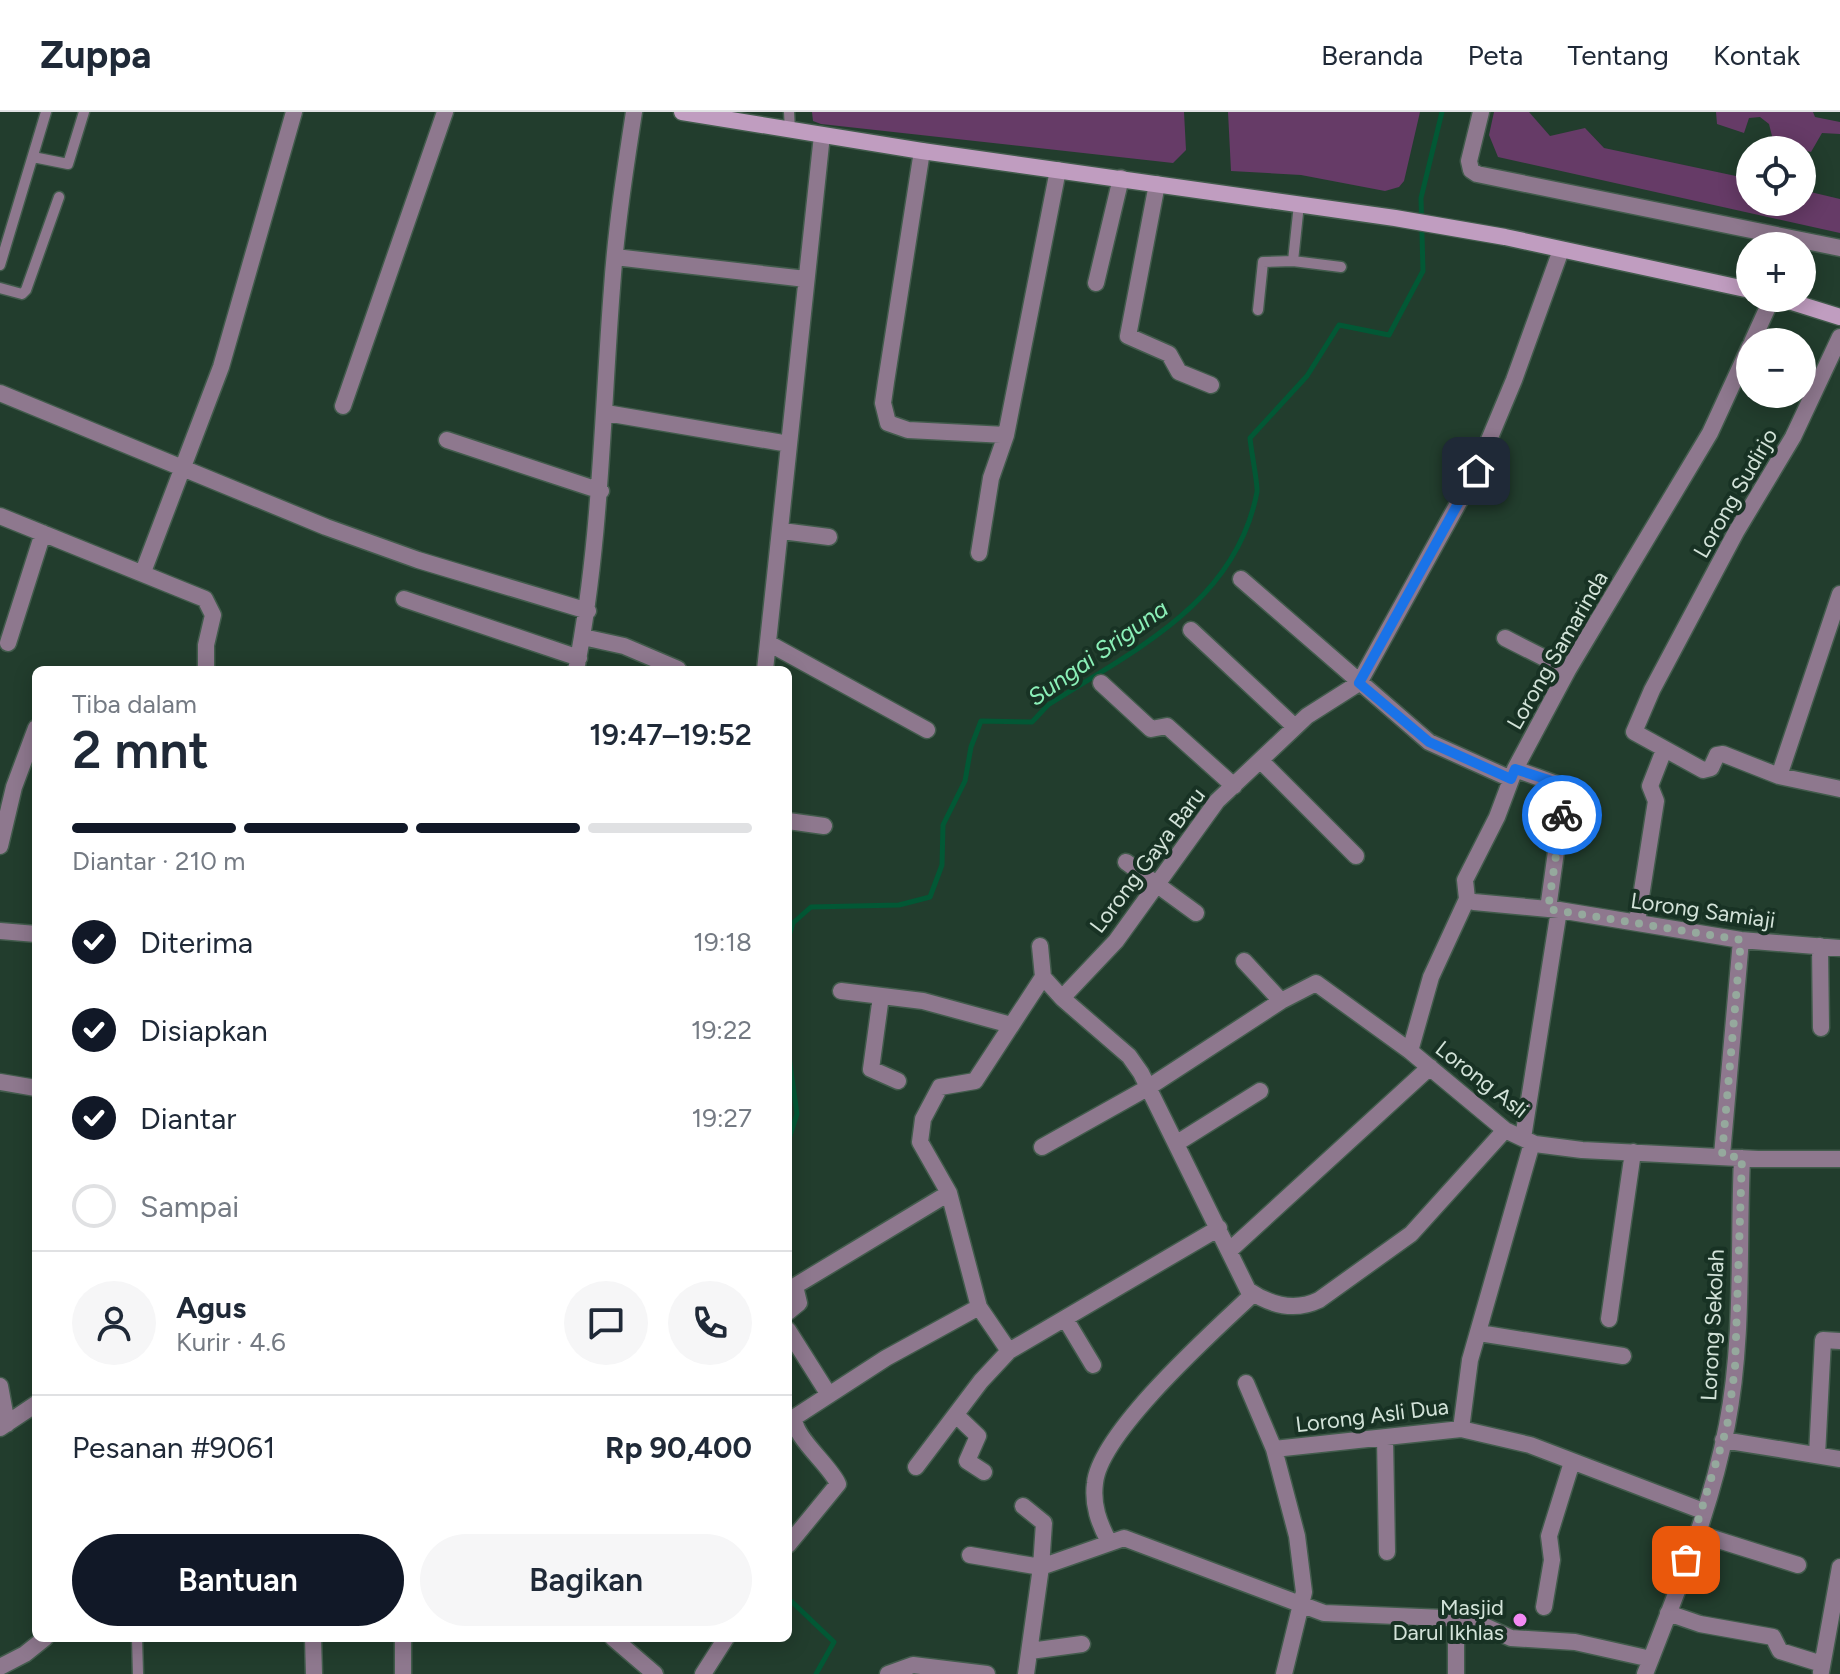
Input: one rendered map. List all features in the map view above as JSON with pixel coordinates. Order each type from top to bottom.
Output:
[{"type":"main road","points":[[682,112],[922,151],[1395,218],[1736,287]]},
{"type":"main road","points":[[1816,310],[1840,317]]},
{"type":"street","points":[[143,572],[221,367],[294,112]]},
{"type":"street","points":[[343,406],[445,112]]},
{"type":"street","points":[[404,599],[577,664],[588,611],[601,491],[615,257],[634,112]]},
{"type":"street","points":[[1481,112],[1469,161],[1471,170],[1477,174],[1840,248]]},
{"type":"street","points":[[766,666],[822,135]]},
{"type":"street","points":[[922,151],[886,382],[884,414],[888,423],[908,430],[1006,435]]},
{"type":"street","points":[[979,553],[991,478],[1006,435],[1058,170]]},
{"type":"street","points":[[1096,283],[1121,178]]},
{"type":"street","points":[[1157,184],[1128,336],[1169,354],[1179,372],[1211,385]]},
{"type":"street","name":"Lorong Gaya Baru","points":[[1062,998],[1116,941],[1217,801],[1295,727],[1359,683],[1476,471],[1514,380],[1561,250]]},
{"type":"street","points":[[615,257],[806,279]]},
{"type":"street","name":"Lorong Sudirjo","points":[[1664,750],[1634,732],[1736,532],[1793,437],[1840,337]]},
{"type":"street","name":"Lorong Samarinda","points":[[1410,1051],[1431,977],[1467,899],[1465,880],[1497,817],[1513,774],[1568,670],[1710,433],[1736,377]]},
{"type":"street","points":[[0,393],[392,550],[588,611]]},
{"type":"street","points":[[606,413],[789,444]]},
{"type":"street","points":[[447,440],[601,491]]},
{"type":"street","points":[[0,516],[196,594],[211,605],[213,615],[206,645],[206,666]]},
{"type":"street","points":[[782,531],[829,537]]},
{"type":"street","points":[[8,643],[43,533]]},
{"type":"street","points":[[1241,579],[1429,742],[1513,774]]},
{"type":"street","points":[[1779,776],[1834,639],[1829,623],[1840,594]]},
{"type":"street","points":[[1191,630],[1295,727]]},
{"type":"street","points":[[583,637],[624,646],[671,666]]},
{"type":"street","points":[[1505,638],[1568,670]]},
{"type":"street","points":[[770,644],[927,730]]},
{"type":"street","points":[[1101,683],[1151,729],[1167,726],[1234,786]]},
{"type":"street","points":[[1637,922],[1656,801],[1650,786],[1664,750],[1703,770],[1711,768],[1717,755],[1723,754],[1779,776],[1840,789]]},
{"type":"street","points":[[0,846],[32,752]]},
{"type":"street","points":[[1261,761],[1356,856]]},
{"type":"street","name":"Lorong Asli Dua","points":[[1284,1674],[1304,1592],[1297,1536],[1274,1449],[1461,1429],[1470,1360],[1528,1140],[1565,787],[1513,774]]},
{"type":"street","points":[[792,822],[824,826]]},
{"type":"street","points":[[1126,862],[1196,913]]},
{"type":"street","points":[[1467,899],[1554,909]]},
{"type":"street","name":"Lorong Samiaji","points":[[1554,909],[1741,940],[1840,948]]},
{"type":"street","points":[[0,931],[32,934]]},
{"type":"street","points":[[1722,1155],[1741,940]]},
{"type":"street","points":[[1040,946],[1043,977],[1062,998],[1129,1056],[1149,1087],[1248,1290],[1265,1302],[1283,1306],[1319,1300],[1411,1234],[1505,1130]]},
{"type":"street","points":[[1820,946],[1821,1028]]},
{"type":"street","points":[[1244,961],[1281,1001]]},
{"type":"street","points":[[1009,1351],[979,1307],[949,1193],[920,1142],[919,1131],[940,1087],[975,1081],[1043,977]]},
{"type":"street","name":"Lorong Asli","points":[[1042,1147],[1149,1087],[1281,1001],[1316,983],[1410,1051],[1505,1130],[1528,1140],[1582,1150],[1742,1158],[1840,1159]]},
{"type":"street","points":[[841,991],[923,1001],[1011,1025]]},
{"type":"street","points":[[881,996],[871,1069],[898,1081]]},
{"type":"street","points":[[1230,1250],[1430,1067]]},
{"type":"street","points":[[0,1082],[32,1087]]},
{"type":"street","points":[[1177,1143],[1260,1091]]},
{"type":"street","points":[[1609,1319],[1633,1152]]},
{"type":"street","name":"Lorong Sekolah","points":[[1648,1667],[1696,1533],[1723,1440],[1735,1368],[1742,1158]]},
{"type":"street","points":[[792,1309],[799,1303],[794,1287],[949,1193]]},
{"type":"street","points":[[916,1467],[981,1381],[1009,1351],[1219,1228]]},
{"type":"street","points":[[1109,1542],[1097,1520],[1095,1480],[1110,1448],[1162,1385],[1253,1294]]},
{"type":"street","points":[[792,1540],[838,1484],[830,1468],[793,1424],[795,1417],[886,1358],[979,1307]]},
{"type":"street","points":[[1066,1320],[1093,1365]]},
{"type":"street","points":[[1479,1333],[1623,1356]]},
{"type":"street","points":[[792,1336],[829,1395]]},
{"type":"street","points":[[1817,1455],[1823,1340],[1840,1341]]},
{"type":"street","points":[[1246,1383],[1274,1449]]},
{"type":"street","points":[[0,1386],[3,1426],[32,1407]]},
{"type":"street","points":[[956,1415],[978,1436],[967,1461],[984,1472]]},
{"type":"street","points":[[1461,1429],[1530,1445],[1703,1511]]},
{"type":"street","points":[[1385,1438],[1387,1552]]},
{"type":"street","points":[[1723,1440],[1840,1459]]},
{"type":"street","points":[[1544,1607],[1552,1560],[1549,1536],[1572,1462]]},
{"type":"street","points":[[1023,1506],[1044,1523],[1026,1674]]},
{"type":"street","points":[[1696,1533],[1798,1565]]},
{"type":"street","points":[[970,1555],[1041,1567],[1109,1542],[1130,1538],[1301,1606],[1355,1615],[1456,1617],[1478,1622],[1511,1638],[1575,1642],[1648,1667]]},
{"type":"street","points":[[1668,1613],[1700,1624],[1773,1637],[1780,1651],[1822,1669],[1835,1623],[1840,1567]]},
{"type":"street","points":[[1456,1617],[1456,1674]]},
{"type":"street","points":[[0,1667],[40,1642]]},
{"type":"street","points":[[313,1642],[314,1674]]},
{"type":"street","points":[[403,1642],[403,1674]]},
{"type":"street","points":[[618,1642],[655,1674]]},
{"type":"street","points":[[703,1674],[723,1642]]},
{"type":"street","points":[[1030,1651],[1082,1644]]},
{"type":"street","points":[[888,1674],[913,1665],[987,1674]]},
{"type":"lane","points":[[0,265],[46,112]]},
{"type":"lane","points":[[33,157],[68,164],[84,112]]},
{"type":"lane","points":[[789,112],[790,130]]},
{"type":"lane","points":[[0,288],[22,294],[26,290],[59,197]]},
{"type":"lane","points":[[1293,261],[1299,204]]},
{"type":"lane","points":[[1258,310],[1263,262],[1293,261],[1341,267]]},
{"type":"lane","points":[[137,1642],[138,1674]]},
{"type":"shaded area","points":[[812,112],[1184,112],[1186,150],[1173,163],[821,124],[813,121]]},
{"type":"shaded area","points":[[1228,112],[1420,112],[1404,181],[1399,187],[1385,191],[1301,175],[1231,171]]},
{"type":"shaded area","points":[[1494,112],[1529,112],[1550,136],[1585,128],[1604,148],[1736,176],[1736,210],[1498,157],[1489,135]]},
{"type":"shaded area","points":[[1716,112],[1813,112],[1815,117],[1840,122],[1840,134],[1822,133],[1816,143],[1816,136],[1772,136],[1769,124],[1760,117],[1749,118],[1744,133],[1717,124]]},
{"type":"shaded area","points":[[1816,193],[1840,199],[1840,233],[1764,216],[1816,216]]},
{"type":"waterway","name":"Sungai Sriguna","points":[[792,926],[811,907],[899,905],[930,897],[942,865],[943,825],[965,781],[971,747],[981,721],[1032,722],[1048,705],[1177,620],[1204,594],[1228,564],[1246,531],[1257,492],[1250,438],[1307,376],[1339,325],[1389,335],[1423,271],[1421,198],[1442,112]]},
{"type":"waterway","name":"Sungai Sriguna","points":[[792,1078],[797,1114],[792,1130]]},
{"type":"waterway","name":"Sungai Sriguna","points":[[792,1602],[834,1642],[816,1674]]},
{"type":"way so far","points":[[1562,815],[1548,909],[1741,940],[1722,1155],[1742,1158],[1735,1368],[1727,1427],[1686,1560]]},
{"type":"place","name":"Masjid Darul Ikhlas","points":[[1520,1620]]},
{"type":"route","points":[[1476,471],[1359,683],[1429,742],[1443,750],[1511,779],[1515,769],[1564,785],[1562,815]]}]
